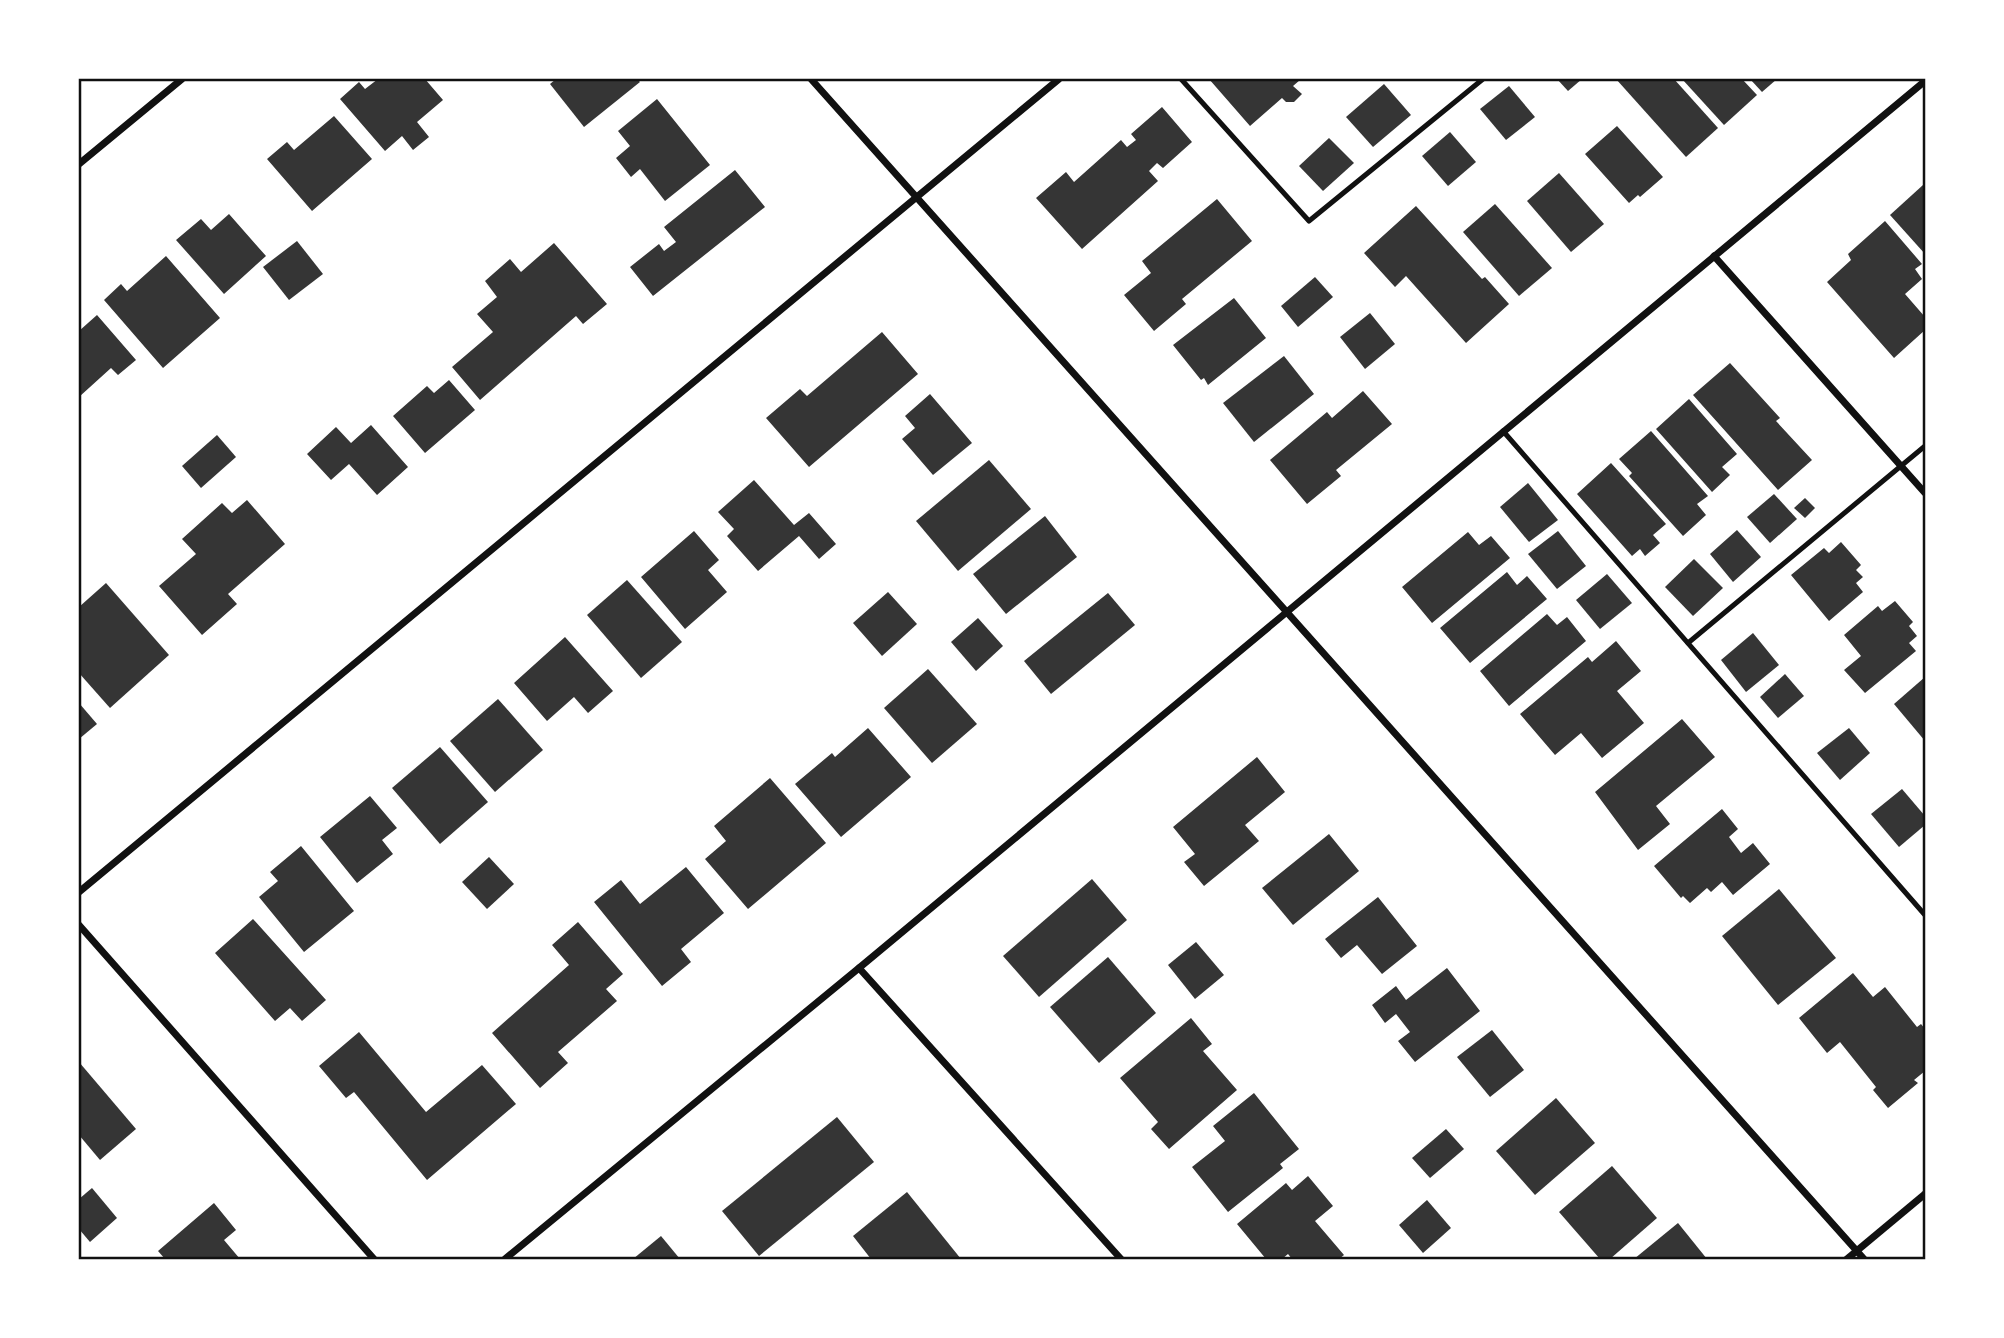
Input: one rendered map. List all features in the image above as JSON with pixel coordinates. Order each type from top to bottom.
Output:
[{"type":"street","points":[[79,164],[182,79]]},
{"type":"street","points":[[811,79],[1864,1259]]},
{"type":"street","points":[[79,892],[1059,79]]},
{"type":"street","points":[[505,1259],[859,968],[1925,80]]},
{"type":"street","points":[[1714,256],[1925,493]]},
{"type":"street","points":[[79,925],[374,1259]]},
{"type":"street","points":[[859,968],[1121,1259]]},
{"type":"street","points":[[1847,1259],[1925,1194]]},
{"type":"lane","points":[[1181,79],[1309,220],[1483,79]]},
{"type":"lane","points":[[1503,431],[1925,915]]},
{"type":"lane","points":[[1688,643],[1925,446]]},
{"type":"building","points":[[378,79],[425,79],[443,100],[417,122],[429,137],[413,150],[402,136],[385,151],[340,99],[359,82],[365,89]]},
{"type":"building","points":[[556,79],[637,79],[640,82],[584,127],[550,84]]},
{"type":"building","points":[[1209,79],[1299,79],[1293,86],[1302,94],[1294,102],[1286,102],[1282,98],[1250,126]]},
{"type":"building","points":[[1557,79],[1582,79],[1568,91]]},
{"type":"building","points":[[1616,79],[1674,79],[1718,128],[1686,157]]},
{"type":"building","points":[[1682,79],[1742,79],[1757,95],[1724,125]]},
{"type":"building","points":[[1750,79],[1777,79],[1762,92]]},
{"type":"building","points":[[1384,84],[1411,115],[1373,147],[1346,117]]},
{"type":"building","points":[[1509,86],[1535,117],[1506,140],[1480,109]]},
{"type":"building","points":[[657,99],[710,165],[665,201],[640,169],[631,177],[616,158],[630,146],[618,131]]},
{"type":"building","points":[[1162,107],[1192,142],[1163,168],[1157,163],[1149,171],[1158,181],[1082,249],[1036,198],[1066,172],[1074,182],[1121,140],[1127,147],[1136,140],[1131,134]]},
{"type":"building","points":[[334,116],[372,159],[312,211],[267,159],[287,142],[294,150]]},
{"type":"building","points":[[1617,126],[1663,177],[1629,203],[1585,154]]},
{"type":"building","points":[[1450,132],[1476,162],[1448,186],[1422,156]]},
{"type":"building","points":[[1329,138],[1354,163],[1323,191],[1299,166]]},
{"type":"building","points":[[735,170],[765,207],[653,296],[630,267],[659,244],[664,251],[676,242],[664,227]]},
{"type":"building","points":[[1559,173],[1604,224],[1571,252],[1527,201]]},
{"type":"building","points":[[1923,185],[1925,188],[1925,254],[1890,215]]},
{"type":"building","points":[[1217,199],[1252,241],[1182,299],[1186,304],[1154,331],[1124,295],[1151,273],[1142,261]]},
{"type":"building","points":[[1495,204],[1552,268],[1519,296],[1463,232]]},
{"type":"building","points":[[1416,206],[1482,279],[1485,277],[1509,304],[1466,343],[1406,276],[1395,287],[1364,253]]},
{"type":"building","points":[[229,214],[266,256],[224,294],[176,240],[201,219],[211,230]]},
{"type":"building","points":[[1885,221],[1922,264],[1915,269],[1922,279],[1905,294],[1925,317],[1925,330],[1894,358],[1827,282],[1851,260],[1848,254]]},
{"type":"building","points":[[297,241],[323,274],[289,300],[263,267]]},
{"type":"building","points":[[554,243],[607,304],[583,324],[576,316],[480,400],[452,367],[493,332],[477,314],[497,297],[485,281],[510,259],[521,272]]},
{"type":"building","points":[[166,256],[220,318],[163,368],[104,300],[121,284],[127,291]]},
{"type":"building","points":[[1315,277],[1333,297],[1298,327],[1281,306]]},
{"type":"building","points":[[1234,298],[1266,338],[1208,385],[1173,345]]},
{"type":"building","points":[[1370,313],[1395,344],[1365,369],[1340,337]]},
{"type":"building","points":[[97,315],[136,360],[118,375],[111,368],[79,397],[79,331]]},
{"type":"building","points":[[882,332],[918,374],[809,467],[766,418],[800,389],[807,396]]},
{"type":"building","points":[[1284,356],[1314,394],[1254,442],[1223,403]]},
{"type":"building","points":[[1730,363],[1780,418],[1776,421],[1812,460],[1778,490],[1693,395]]},
{"type":"building","points":[[449,380],[475,410],[425,453],[393,416],[427,386],[434,393]]},
{"type":"building","points":[[1363,391],[1392,424],[1336,470],[1341,476],[1307,504],[1270,460],[1327,412],[1332,418]]},
{"type":"building","points":[[930,394],[972,443],[933,475],[902,439],[915,428],[905,416]]},
{"type":"building","points":[[1689,399],[1737,454],[1722,467],[1730,475],[1712,492],[1656,429]]},
{"type":"building","points":[[371,425],[408,467],[377,495],[349,464],[331,480],[307,454],[336,427],[351,443]]},
{"type":"building","points":[[1651,431],[1708,496],[1697,504],[1706,515],[1683,536],[1629,476],[1632,473],[1619,459]]},
{"type":"building","points":[[217,435],[236,457],[201,488],[182,466]]},
{"type":"building","points":[[989,460],[1031,509],[958,571],[916,521]]},
{"type":"building","points":[[1611,463],[1666,524],[1653,535],[1660,543],[1645,556],[1640,549],[1632,556],[1577,494]]},
{"type":"building","points":[[754,480],[794,525],[809,513],[836,544],[819,559],[799,536],[758,571],[727,536],[734,529],[718,512]]},
{"type":"building","points":[[1528,483],[1558,520],[1529,542],[1500,507]]},
{"type":"building","points":[[1774,494],[1797,519],[1770,543],[1747,517]]},
{"type":"building","points":[[1805,498],[1815,508],[1805,518],[1794,508]]},
{"type":"building","points":[[247,500],[285,544],[228,594],[237,604],[202,635],[159,586],[196,554],[182,539],[222,503],[232,513]]},
{"type":"building","points":[[1045,516],[1077,557],[1006,614],[973,574]]},
{"type":"building","points":[[1737,530],[1761,557],[1733,582],[1710,554]]},
{"type":"building","points":[[694,531],[719,560],[708,570],[727,592],[685,629],[641,577]]},
{"type":"building","points":[[1558,531],[1586,566],[1557,589],[1528,554]]},
{"type":"building","points":[[1468,532],[1479,545],[1491,536],[1510,558],[1432,623],[1402,587]]},
{"type":"building","points":[[1841,542],[1861,565],[1856,570],[1863,577],[1856,583],[1863,592],[1829,621],[1791,575],[1824,548],[1829,553]]},
{"type":"building","points":[[1694,559],[1723,588],[1693,616],[1665,587]]},
{"type":"building","points":[[1507,572],[1517,585],[1527,576],[1547,599],[1470,663],[1440,628]]},
{"type":"building","points":[[1607,574],[1632,603],[1600,629],[1576,600]]},
{"type":"building","points":[[627,580],[682,642],[641,678],[587,615]]},
{"type":"building","points":[[106,583],[169,655],[110,708],[79,673],[79,607]]},
{"type":"building","points":[[888,592],[917,624],[882,656],[853,623]]},
{"type":"building","points":[[1108,593],[1135,625],[1051,694],[1024,661]]},
{"type":"building","points":[[1895,601],[1913,622],[1909,626],[1917,636],[1909,643],[1916,651],[1865,693],[1844,670],[1861,656],[1844,635],[1878,606],[1882,611]]},
{"type":"building","points":[[1547,614],[1557,625],[1567,617],[1586,641],[1509,706],[1480,671]]},
{"type":"building","points":[[978,618],[1003,646],[976,671],[951,642]]},
{"type":"building","points":[[1753,633],[1779,665],[1746,692],[1721,660]]},
{"type":"building","points":[[565,637],[613,691],[588,713],[574,697],[547,721],[514,683]]},
{"type":"building","points":[[1616,641],[1641,671],[1617,691],[1644,723],[1602,758],[1581,733],[1555,755],[1520,714],[1588,657],[1592,662]]},
{"type":"building","points":[[928,669],[977,724],[932,763],[884,708]]},
{"type":"building","points":[[1785,674],[1804,696],[1778,718],[1760,697]]},
{"type":"building","points":[[1925,677],[1925,741],[1894,704]]},
{"type":"building","points":[[498,699],[543,750],[495,792],[450,741]]},
{"type":"building","points":[[79,703],[97,724],[79,739]]},
{"type":"building","points":[[1682,719],[1715,757],[1656,806],[1670,824],[1638,850],[1595,792]]},
{"type":"building","points":[[868,728],[911,777],[841,837],[795,784],[832,753],[835,757]]},
{"type":"building","points":[[1849,728],[1870,753],[1840,780],[1817,753]]},
{"type":"building","points":[[440,747],[488,802],[440,844],[392,788]]},
{"type":"building","points":[[1257,757],[1285,792],[1245,825],[1259,841],[1204,886],[1184,862],[1195,854],[1173,827]]},
{"type":"building","points":[[770,778],[826,843],[748,909],[705,859],[726,841],[714,826]]},
{"type":"building","points":[[1902,789],[1925,816],[1925,825],[1899,847],[1871,814]]},
{"type":"building","points":[[370,796],[397,828],[382,840],[393,854],[357,883],[320,837]]},
{"type":"building","points":[[1722,809],[1738,829],[1729,837],[1741,853],[1753,843],[1770,864],[1733,895],[1722,882],[1711,892],[1707,888],[1690,903],[1683,896],[1681,898],[1654,866]]},
{"type":"building","points":[[1329,834],[1359,871],[1293,925],[1262,888]]},
{"type":"building","points":[[301,846],[354,911],[304,952],[259,897],[278,881],[270,872]]},
{"type":"building","points":[[489,857],[514,884],[487,909],[462,882]]},
{"type":"building","points":[[686,867],[724,913],[681,949],[691,962],[662,986],[594,902],[621,880],[640,904]]},
{"type":"building","points":[[1092,879],[1127,920],[1039,997],[1003,956]]},
{"type":"building","points":[[1779,889],[1836,958],[1778,1005],[1722,936]]},
{"type":"building","points":[[1378,897],[1417,946],[1382,974],[1357,945],[1341,958],[1325,939]]},
{"type":"building","points":[[253,919],[326,1000],[302,1021],[290,1008],[275,1021],[215,953]]},
{"type":"building","points":[[578,922],[623,974],[606,989],[617,1001],[558,1052],[568,1063],[540,1088],[492,1033],[569,965],[552,945]]},
{"type":"building","points":[[1196,942],[1224,975],[1195,999],[1168,965]]},
{"type":"building","points":[[1108,957],[1156,1013],[1099,1063],[1050,1007]]},
{"type":"building","points":[[1447,968],[1480,1011],[1415,1062],[1398,1041],[1410,1032],[1396,1014],[1385,1023],[1372,1005],[1396,986],[1406,1000]]},
{"type":"building","points":[[1853,973],[1873,997],[1885,987],[1917,1027],[1921,1024],[1925,1029],[1925,1071],[1914,1080],[1918,1083],[1888,1108],[1873,1090],[1876,1087],[1840,1042],[1827,1053],[1799,1018]]},
{"type":"building","points":[[1191,1018],[1212,1044],[1203,1051],[1237,1090],[1169,1149],[1151,1129],[1158,1122],[1120,1078]]},
{"type":"building","points":[[1492,1030],[1524,1070],[1490,1097],[1457,1057]]},
{"type":"building","points":[[359,1032],[426,1112],[482,1065],[516,1104],[427,1180],[354,1092],[346,1098],[319,1066]]},
{"type":"building","points":[[79,1062],[136,1129],[100,1160],[79,1135]]},
{"type":"building","points":[[1254,1093],[1299,1149],[1280,1164],[1283,1168],[1228,1212],[1192,1167],[1225,1141],[1213,1126]]},
{"type":"building","points":[[1556,1098],[1595,1143],[1535,1195],[1496,1151]]},
{"type":"building","points":[[837,1117],[874,1162],[759,1256],[722,1211]]},
{"type":"building","points":[[1446,1129],[1464,1149],[1430,1178],[1412,1158]]},
{"type":"building","points":[[1612,1166],[1657,1218],[1610,1259],[1600,1259],[1559,1212]]},
{"type":"building","points":[[1308,1176],[1333,1206],[1315,1221],[1344,1255],[1339,1259],[1292,1259],[1288,1254],[1282,1259],[1266,1259],[1237,1224],[1286,1183],[1292,1190]]},
{"type":"building","points":[[92,1188],[117,1218],[90,1242],[79,1229],[79,1199]]},
{"type":"building","points":[[907,1192],[961,1259],[871,1259],[853,1236]]},
{"type":"building","points":[[1427,1200],[1451,1228],[1423,1253],[1399,1225]]},
{"type":"building","points":[[214,1203],[236,1230],[224,1240],[240,1259],[165,1259],[158,1251]]},
{"type":"building","points":[[1678,1223],[1707,1259],[1634,1259]]},
{"type":"building","points":[[661,1236],[680,1259],[633,1259]]}]
